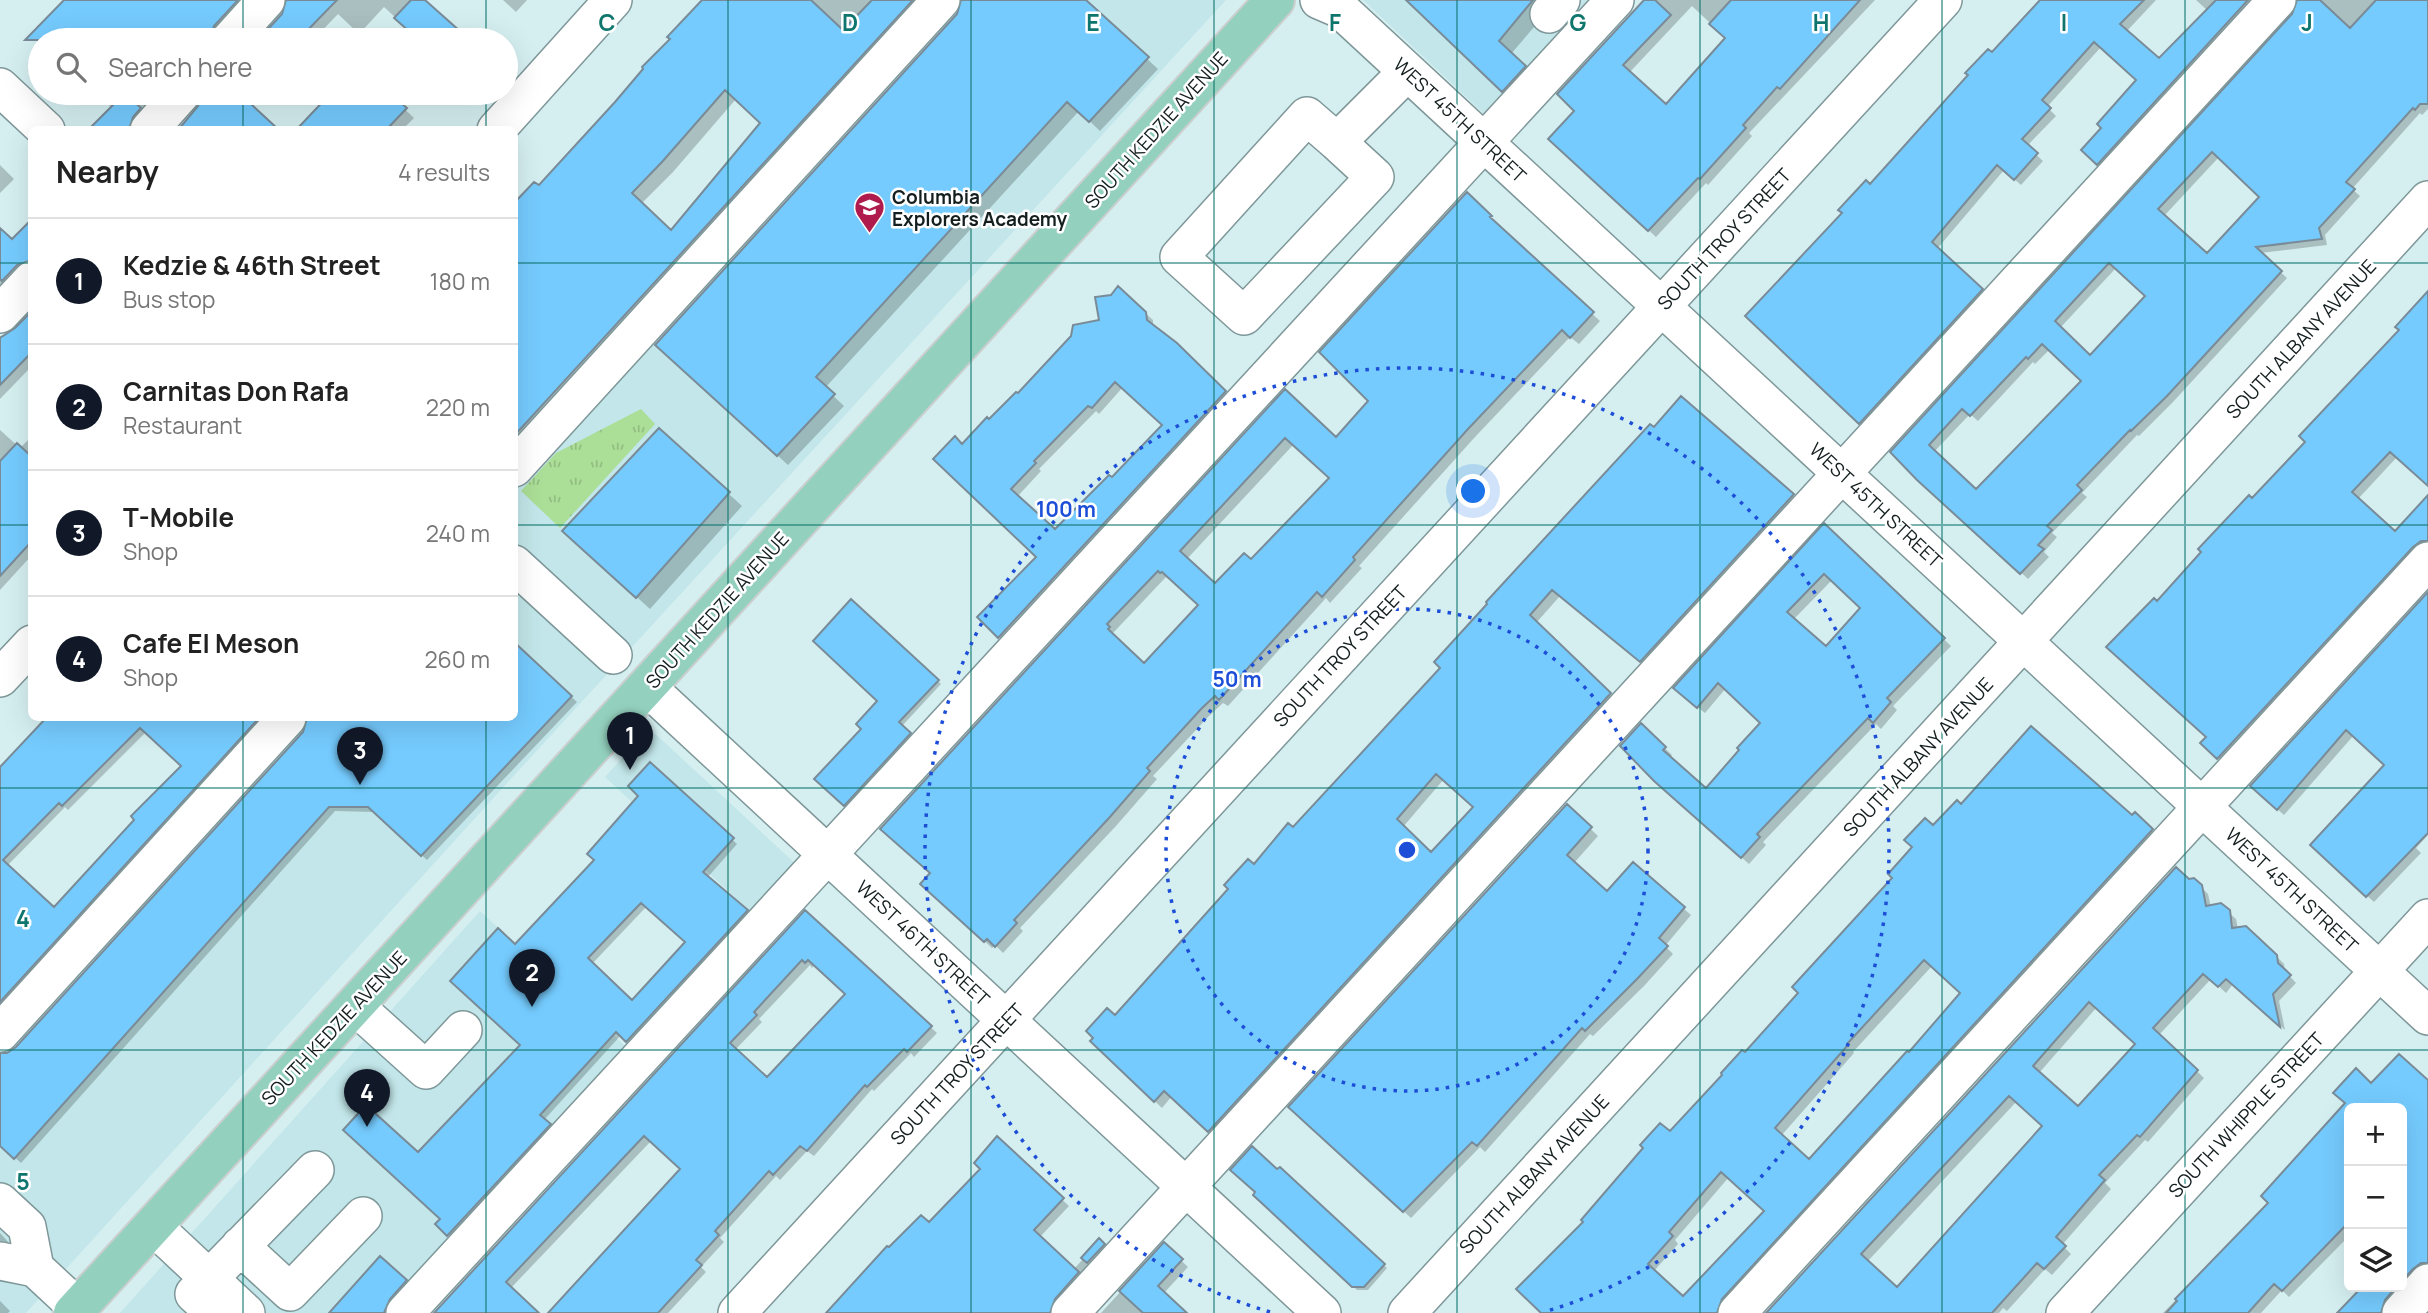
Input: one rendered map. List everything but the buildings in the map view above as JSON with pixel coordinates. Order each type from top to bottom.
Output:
[{"type":"main road","name":"SOUTH KEDZIE AVENUE","points":[[76,1311],[1275,0]]},
{"type":"street","points":[[241,28],[266,0]]},
{"type":"street","points":[[500,126],[613,0]]},
{"type":"street","points":[[518,464],[941,0]]},
{"type":"street","name":"WEST 45TH STREET","points":[[1319,0],[1340,9],[2428,1016]]},
{"type":"street","points":[[405,1313],[1615,0]]},
{"type":"street","name":"SOUTH TROY STREET","points":[[737,1313],[1943,0]]},
{"type":"street","points":[[1070,1313],[2277,0]]},
{"type":"street","points":[[1337,142],[1407,72]]},
{"type":"street","points":[[0,87],[42,126]]},
{"type":"street","points":[[153,126],[171,105]]},
{"type":"street","points":[[1307,116],[1337,142],[1375,177],[1244,316],[1179,257],[1307,116]]},
{"type":"street","name":"SOUTH ALBANY AVENUE","points":[[1407,1313],[2428,200]]},
{"type":"street","points":[[0,314],[28,283]]},
{"type":"street","points":[[1737,1313],[2428,561]]},
{"type":"street","points":[[518,568],[613,655]]},
{"type":"street","points":[[0,678],[28,647]]},
{"type":"street","name":"WEST 46TH STREET","points":[[647,687],[1322,1313]]},
{"type":"street","points":[[0,1033],[284,721]]},
{"type":"street","name":"SOUTH WHIPPLE STREET","points":[[2065,1313],[2428,918]]},
{"type":"street","points":[[355,1006],[426,1070],[463,1030]]},
{"type":"street","points":[[211,1296],[240,1246],[315,1170]]},
{"type":"street","points":[[0,1202],[27,1227],[35,1268],[76,1311]]},
{"type":"street","points":[[240,1246],[290,1292],[363,1216]]},
{"type":"street","points":[[153,1226],[211,1296],[246,1313]]},
{"type":"street","points":[[0,1261],[35,1268]]},
{"type":"street","points":[[2401,1313],[2428,1283]]},
{"type":"shaded area","points":[[941,0],[1226,0],[487,805],[26,1313],[0,1313],[0,1033],[284,721],[518,721],[518,465]]},
{"type":"shaded area","points":[[1363,0],[1615,0],[1498,127]]},
{"type":"shaded area","points":[[649,728],[811,878],[766,926],[605,777]]},
{"type":"shaded area","points":[[480,911],[640,1060],[405,1313],[120,1313]]},
{"type":"green space","points":[[641,409],[655,424],[560,528],[521,491],[556,453]]},
{"type":"place","name":"Columbia Explorers Academy","points":[[869,235]]},
{"type":"place","name":"Kedzie & 46th Street","points":[[630,770]]},
{"type":"place","name":"T-Mobile","points":[[360,785]]},
{"type":"place","name":"Carnitas Don Rafa","points":[[532,1007]]},
{"type":"place","name":"Cafe El Meson","points":[[367,1127]]}]
